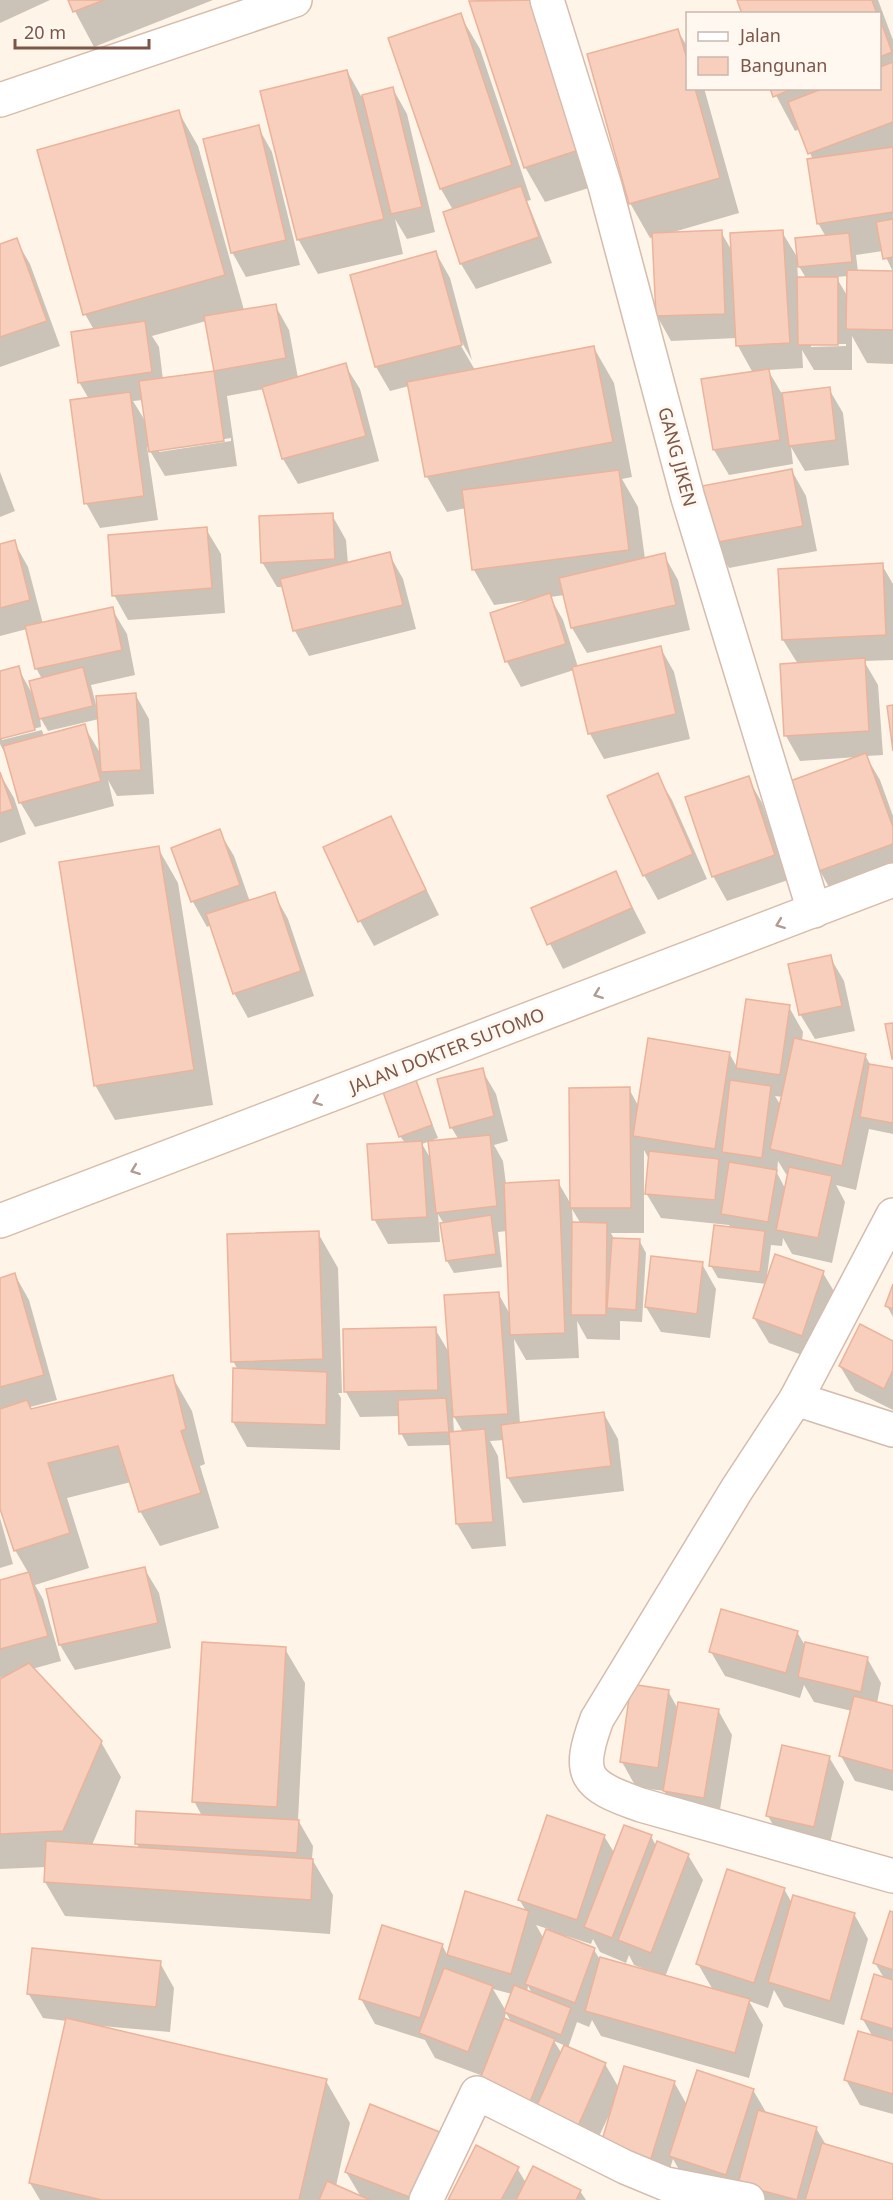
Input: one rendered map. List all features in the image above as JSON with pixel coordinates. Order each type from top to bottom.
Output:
[{"type":"street","points":[[0,100],[295,0]]},
{"type":"street","name":"GANG JIKEN","points":[[547,0],[605,186],[688,498],[814,911]]},
{"type":"street","name":"JALAN DOKTER SUTOMO","points":[[0,1221],[893,880]]},
{"type":"street","points":[[893,1215],[796,1399],[736,1489],[597,1719],[588,1746],[585,1766],[590,1778],[602,1788],[641,1805],[893,1876]]},
{"type":"street","points":[[796,1399],[893,1430]]},
{"type":"street","points":[[426,2200],[477,2092],[625,2167],[666,2184],[748,2200]]},
{"type":"building","points":[[68,0],[104,0],[73,12]]},
{"type":"building","points":[[536,0],[585,148],[524,168],[469,1]]},
{"type":"building","points":[[737,0],[872,0],[876,12],[741,12]]},
{"type":"building","points":[[461,13],[512,165],[440,189],[388,38]]},
{"type":"building","points":[[881,22],[892,52],[881,57]]},
{"type":"building","points":[[678,29],[686,55],[686,90],[696,90],[720,178],[629,204],[587,54]]},
{"type":"building","points":[[893,62],[893,122],[808,154],[788,102],[819,90],[881,90],[881,67]]},
{"type":"building","points":[[347,70],[384,219],[297,240],[260,91]]},
{"type":"building","points":[[393,87],[422,207],[391,214],[362,95]]},
{"type":"building","points":[[771,90],[790,90],[773,97]]},
{"type":"building","points":[[179,110],[225,275],[83,315],[37,150]]},
{"type":"building","points":[[259,125],[286,240],[231,253],[203,139]]},
{"type":"building","points":[[893,147],[893,212],[817,224],[807,159]]},
{"type":"building","points":[[521,186],[539,237],[460,264],[443,212]]},
{"type":"building","points":[[893,219],[893,257],[883,259],[876,222]]},
{"type":"building","points":[[722,230],[725,314],[656,316],[652,233]]},
{"type":"building","points":[[783,230],[790,343],[736,346],[730,233]]},
{"type":"building","points":[[849,233],[852,262],[798,267],[795,238]]},
{"type":"building","points":[[17,238],[47,321],[0,337],[0,244]]},
{"type":"building","points":[[436,251],[462,345],[375,367],[350,275]]},
{"type":"building","points":[[847,270],[893,271],[893,330],[846,329]]},
{"type":"building","points":[[797,277],[838,277],[838,345],[798,345]]},
{"type":"building","points":[[276,304],[286,358],[214,371],[204,316]]},
{"type":"building","points":[[145,321],[152,372],[78,383],[71,332]]},
{"type":"building","points":[[594,346],[613,442],[425,477],[407,382]]},
{"type":"building","points":[[346,363],[366,436],[282,459],[262,387]]},
{"type":"building","points":[[769,369],[780,440],[713,450],[701,379]]},
{"type":"building","points":[[214,371],[224,441],[149,452],[139,381]]},
{"type":"building","points":[[830,387],[836,440],[789,446],[782,393]]},
{"type":"building","points":[[130,392],[144,496],[84,504],[70,400]]},
{"type":"building","points":[[792,469],[803,526],[713,543],[702,486]]},
{"type":"building","points":[[619,470],[629,550],[472,570],[462,490]]},
{"type":"building","points":[[333,513],[335,559],[261,563],[259,516]]},
{"type":"building","points":[[207,527],[212,588],[112,596],[108,535]]},
{"type":"building","points":[[15,540],[30,600],[0,608],[0,544]]},
{"type":"building","points":[[390,552],[403,605],[293,631],[280,579]]},
{"type":"building","points":[[665,553],[676,605],[571,628],[559,578]]},
{"type":"building","points":[[883,563],[886,635],[782,640],[778,569]]},
{"type":"building","points":[[550,593],[566,644],[505,662],[490,613]]},
{"type":"building","points":[[113,607],[122,650],[35,669],[25,626]]},
{"type":"building","points":[[661,646],[676,714],[588,734],[572,667]]},
{"type":"building","points":[[865,658],[869,731],[784,736],[780,664]]},
{"type":"building","points":[[19,666],[35,730],[0,739],[0,671]]},
{"type":"building","points":[[83,667],[93,706],[39,719],[29,681]]},
{"type":"building","points":[[136,693],[141,770],[101,772],[96,696]]},
{"type":"building","points":[[893,705],[893,751],[887,706]]},
{"type":"building","points":[[85,724],[101,781],[19,803],[3,746]]},
{"type":"building","points":[[866,753],[893,827],[893,844],[819,871],[785,783]]},
{"type":"building","points":[[0,772],[13,809],[0,813]]},
{"type":"building","points":[[658,773],[693,854],[643,876],[607,796]]},
{"type":"building","points":[[749,776],[775,855],[712,877],[685,797]]},
{"type":"building","points":[[391,816],[426,890],[358,922],[323,847]]},
{"type":"building","points":[[220,829],[240,885],[191,902],[171,848]]},
{"type":"building","points":[[159,846],[194,1070],[94,1086],[59,862]]},
{"type":"building","points":[[616,871],[632,908],[547,945],[531,908]]},
{"type":"building","points":[[275,892],[301,971],[233,994],[206,914]]},
{"type":"building","points":[[831,955],[842,1006],[799,1015],[788,964]]},
{"type":"building","points":[[746,999],[790,1005],[780,1075],[736,1068]]},
{"type":"building","points":[[893,1023],[893,1059],[892,1059],[885,1024]]},
{"type":"building","points":[[648,1038],[730,1052],[715,1149],[633,1136]]},
{"type":"building","points":[[794,1038],[866,1054],[842,1166],[770,1149]]},
{"type":"building","points":[[869,1064],[893,1068],[893,1123],[860,1117]]},
{"type":"building","points":[[483,1068],[494,1116],[450,1128],[437,1079]]},
{"type":"building","points":[[416,1080],[432,1125],[399,1137],[383,1092]]},
{"type":"building","points":[[730,1080],[771,1086],[762,1158],[722,1152]]},
{"type":"building","points":[[630,1087],[631,1208],[570,1208],[569,1088]]},
{"type":"building","points":[[490,1135],[497,1206],[436,1213],[428,1141]]},
{"type":"building","points":[[422,1141],[427,1217],[372,1220],[367,1144]]},
{"type":"building","points":[[649,1151],[719,1159],[715,1200],[645,1194]]},
{"type":"building","points":[[729,1162],[777,1170],[768,1222],[721,1214]]},
{"type":"building","points":[[789,1167],[832,1176],[818,1238],[776,1230]]},
{"type":"building","points":[[559,1180],[565,1333],[510,1335],[504,1183]]},
{"type":"building","points":[[491,1215],[496,1254],[446,1261],[440,1223]]},
{"type":"building","points":[[572,1222],[607,1223],[606,1315],[571,1315]]},
{"type":"building","points":[[714,1225],[765,1231],[760,1272],[709,1266]]},
{"type":"building","points":[[319,1231],[323,1359],[231,1362],[227,1234]]},
{"type":"building","points":[[612,1238],[640,1239],[636,1310],[607,1308]]},
{"type":"building","points":[[775,1254],[824,1271],[802,1336],[753,1318]]},
{"type":"building","points":[[651,1256],[703,1262],[697,1314],[645,1307]]},
{"type":"building","points":[[15,1273],[44,1375],[0,1387],[0,1278]]},
{"type":"building","points":[[893,1284],[893,1309],[885,1306]]},
{"type":"building","points":[[499,1292],[508,1414],[453,1417],[444,1295]]},
{"type":"building","points":[[860,1324],[893,1341],[893,1370],[884,1389],[839,1366]]},
{"type":"building","points":[[436,1327],[438,1390],[344,1392],[343,1329]]},
{"type":"building","points":[[233,1368],[327,1372],[326,1425],[232,1422]]},
{"type":"building","points":[[173,1375],[186,1429],[181,1431],[201,1493],[139,1512],[118,1446],[48,1463],[70,1533],[14,1551],[0,1509],[0,1409],[27,1400],[31,1409]]},
{"type":"building","points":[[446,1398],[449,1432],[399,1434],[398,1400]]},
{"type":"building","points":[[604,1412],[611,1466],[507,1478],[501,1425]]},
{"type":"building","points":[[485,1429],[493,1522],[456,1524],[449,1432]]},
{"type":"building","points":[[145,1567],[158,1623],[59,1645],[46,1589]]},
{"type":"building","points":[[29,1572],[48,1636],[0,1649],[0,1580]]},
{"type":"building","points":[[721,1609],[798,1631],[786,1673],[709,1652]]},
{"type":"building","points":[[202,1642],[286,1647],[277,1807],[192,1802]]},
{"type":"building","points":[[805,1642],[868,1657],[861,1692],[798,1677]]},
{"type":"building","points":[[29,1663],[102,1741],[63,1831],[0,1834],[0,1679]]},
{"type":"building","points":[[631,1684],[669,1690],[658,1768],[620,1762]]},
{"type":"building","points":[[854,1696],[893,1706],[893,1771],[839,1756]]},
{"type":"building","points":[[678,1702],[719,1709],[704,1798],[663,1791]]},
{"type":"building","points":[[782,1745],[830,1756],[814,1827],[766,1816]]},
{"type":"building","points":[[136,1811],[299,1820],[297,1853],[135,1844]]},
{"type":"building","points":[[547,1815],[605,1835],[577,1920],[518,1900]]},
{"type":"building","points":[[624,1825],[652,1835],[612,1938],[584,1927]]},
{"type":"building","points":[[46,1841],[313,1859],[311,1900],[44,1882]]},
{"type":"building","points":[[657,1841],[689,1854],[651,1953],[618,1940]]},
{"type":"building","points":[[727,1869],[785,1888],[754,1983],[696,1964]]},
{"type":"building","points":[[465,1891],[529,1911],[511,1974],[447,1955]]},
{"type":"building","points":[[793,1895],[855,1913],[830,2001],[768,1982]]},
{"type":"building","points":[[890,1911],[893,1912],[893,1970],[873,1963]]},
{"type":"building","points":[[382,1925],[443,1944],[420,2018],[359,1999]]},
{"type":"building","points":[[546,1929],[595,1948],[575,2003],[525,1984]]},
{"type":"building","points":[[32,1948],[161,1961],[156,2007],[27,1994]]},
{"type":"building","points":[[600,1957],[750,1999],[735,2053],[585,2011]]},
{"type":"building","points":[[444,1968],[493,1986],[468,2052],[419,2033]]},
{"type":"building","points":[[874,1974],[893,1980],[893,2029],[861,2019]]},
{"type":"building","points":[[514,1985],[571,2008],[561,2035],[504,2012]]},
{"type":"building","points":[[66,2018],[327,2079],[299,2200],[102,2200],[29,2183]]},
{"type":"building","points":[[504,2018],[555,2039],[526,2112],[475,2092]]},
{"type":"building","points":[[858,2031],[893,2041],[893,2094],[844,2080]]},
{"type":"building","points":[[564,2045],[606,2063],[575,2133],[533,2114]]},
{"type":"building","points":[[624,2066],[675,2081],[650,2162],[600,2147]]},
{"type":"building","points":[[697,2070],[754,2089],[726,2175],[669,2156]]},
{"type":"building","points":[[370,2104],[442,2133],[417,2200],[345,2172]]},
{"type":"building","points":[[758,2110],[817,2127],[797,2200],[738,2184]]},
{"type":"building","points":[[822,2143],[893,2164],[893,2200],[805,2200]]},
{"type":"building","points":[[476,2145],[519,2167],[501,2200],[448,2200]]},
{"type":"building","points":[[533,2166],[581,2190],[576,2200],[516,2200]]},
{"type":"building","points":[[327,2181],[370,2200],[319,2200]]}]
